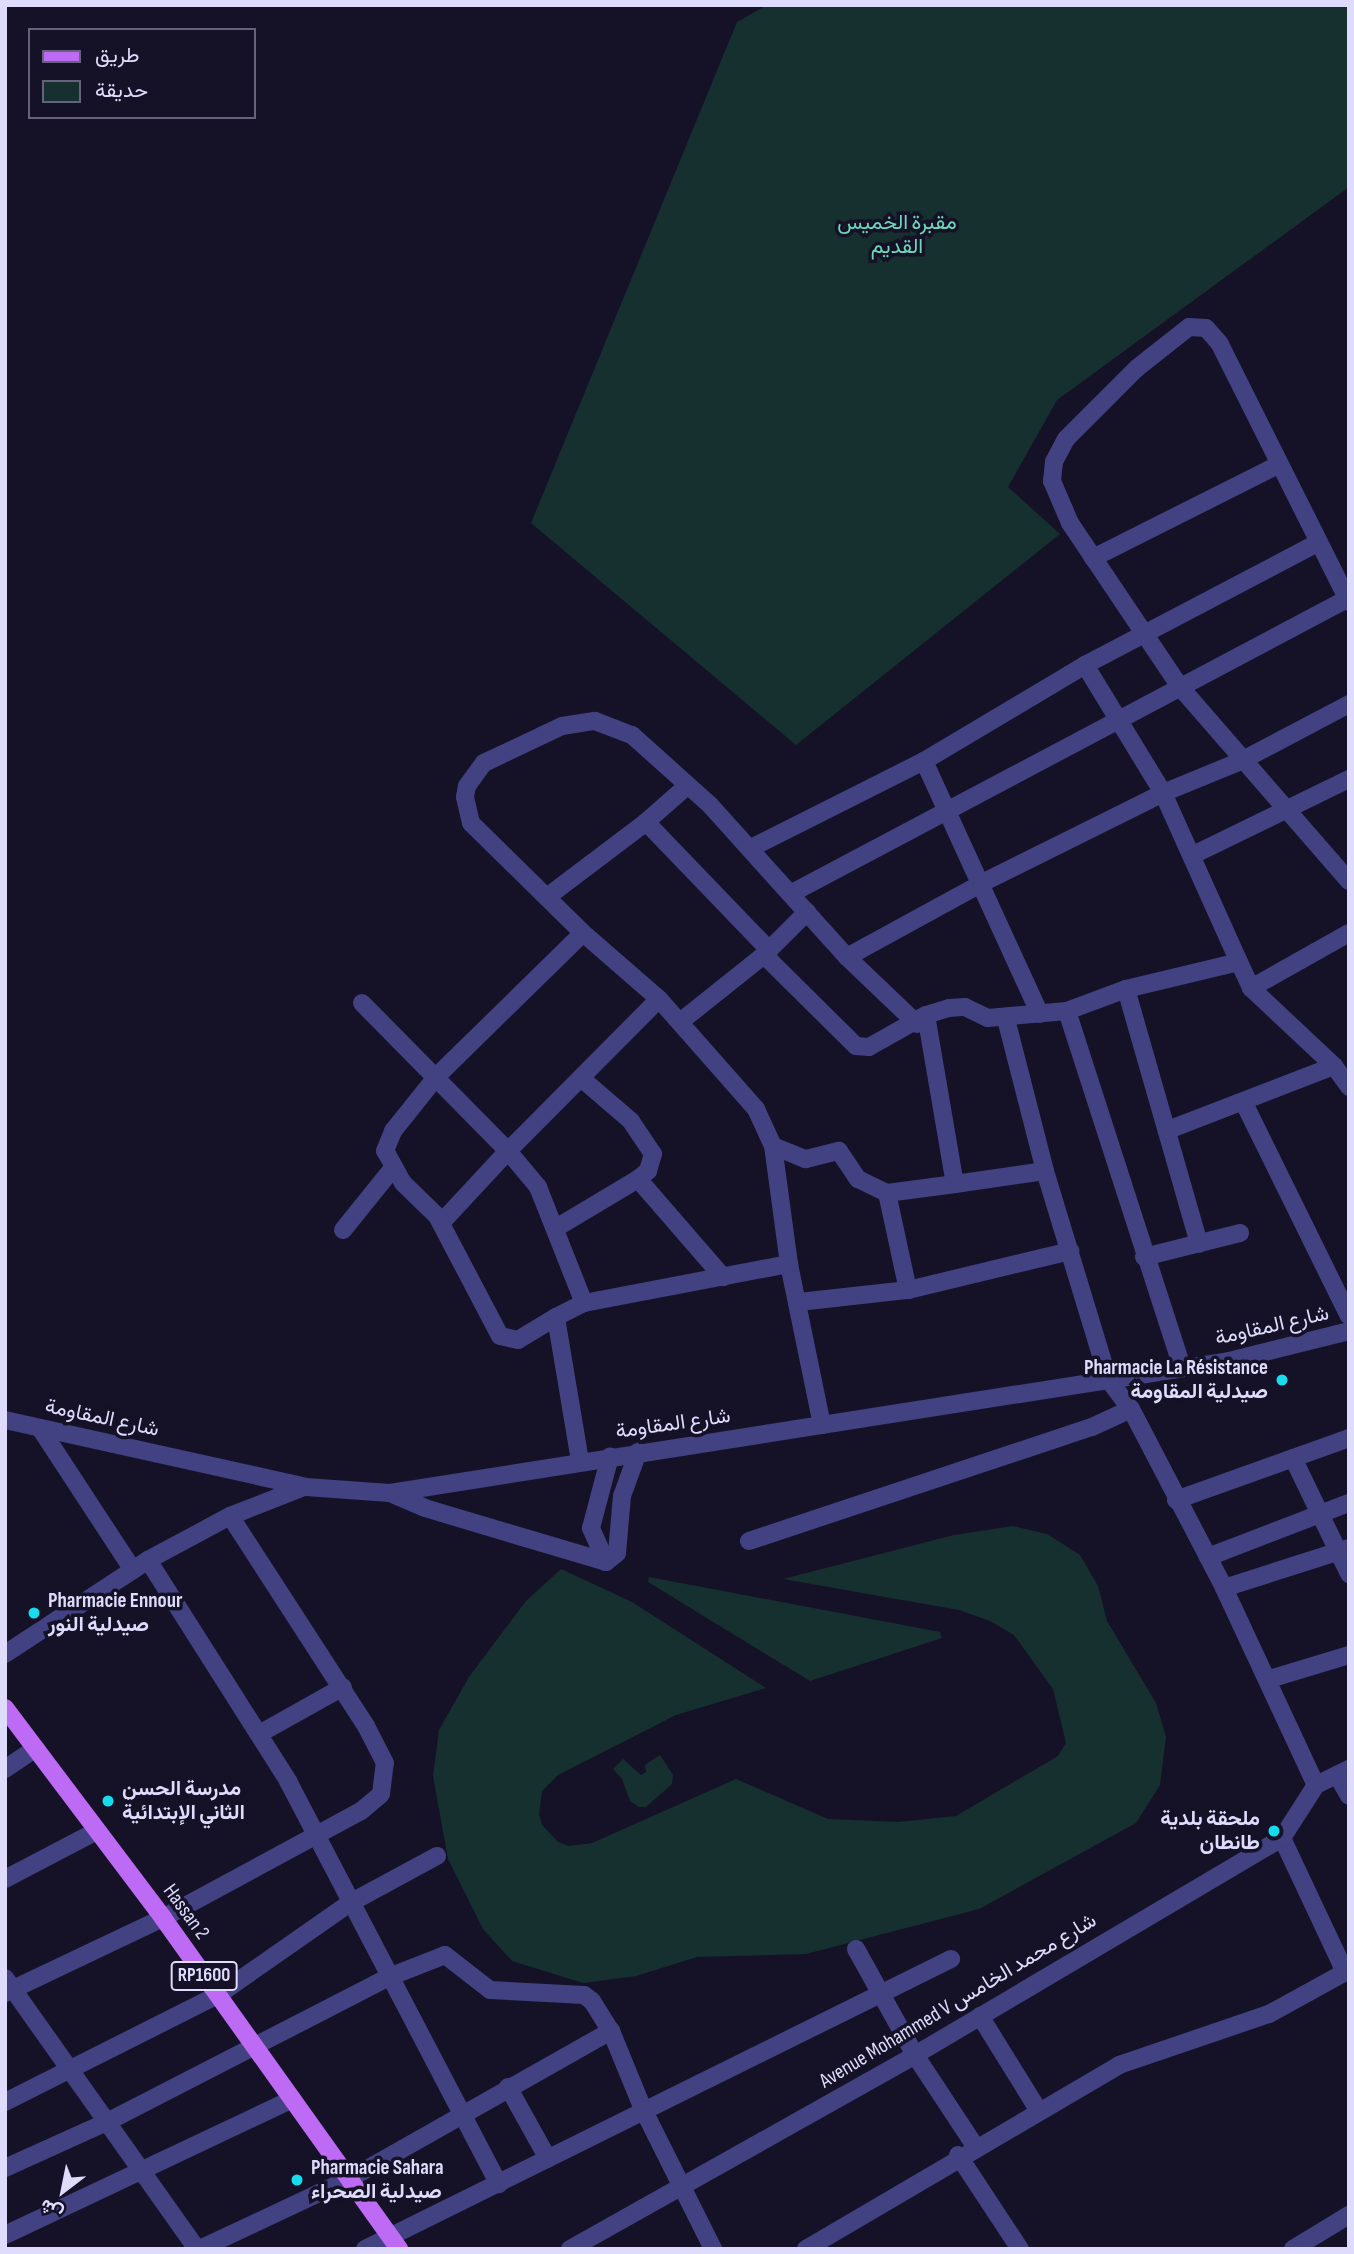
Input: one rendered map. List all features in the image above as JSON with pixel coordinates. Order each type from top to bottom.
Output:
[{"type":"main road","name":"Hassan 2","points":[[5,1708],[163,1918],[351,2178],[394,2243]]},
{"type":"street","points":[[792,894],[947,811],[1121,721],[1181,688],[1348,600],[1214,335],[1203,327],[1189,327],[1111,391],[1066,439],[1055,462],[1052,481],[1057,498],[1093,558],[1142,635],[1181,688],[1241,761],[1289,811],[1349,881]]},
{"type":"street","points":[[1093,558],[1278,466]]},
{"type":"street","points":[[751,848],[924,761],[1085,665],[1319,542]]},
{"type":"street","points":[[1085,665],[1163,793],[1251,988],[1334,1066],[1349,1087]]},
{"type":"street","points":[[848,957],[982,883],[1163,793],[1241,761],[1349,704]]},
{"type":"street","points":[[822,1425],[799,1302],[789,1264],[772,1146],[756,1109],[659,999],[583,933],[467,813],[467,786],[484,763],[562,726],[595,721],[632,735],[751,848],[848,957],[921,1020],[955,1184]]},
{"type":"street","points":[[924,761],[1040,1014]]},
{"type":"street","points":[[1193,855],[1289,811],[1349,779]]},
{"type":"street","points":[[547,897],[646,822],[687,786]]},
{"type":"street","points":[[646,822],[766,953],[840,1025],[856,1046],[883,1044],[921,1020],[965,1007],[988,1018],[1006,1019],[1067,1011],[1125,989],[1238,962]]},
{"type":"street","points":[[680,1022],[766,953],[807,912]]},
{"type":"street","points":[[583,933],[437,1076],[387,1141],[385,1156],[441,1223],[499,1336],[518,1340],[584,1303],[789,1264]]},
{"type":"street","points":[[1251,988],[1349,933]]},
{"type":"street","points":[[1125,989],[1199,1244]]},
{"type":"street","points":[[441,1223],[508,1151],[659,999]]},
{"type":"street","points":[[362,1003],[437,1076],[538,1187],[584,1303]]},
{"type":"street","points":[[1067,1011],[1144,1257],[1182,1368]]},
{"type":"street","points":[[1006,1019],[1045,1171],[1108,1379],[1131,1409],[1224,1588],[1270,1679],[1317,1785]]},
{"type":"street","points":[[1168,1130],[1244,1103],[1334,1066]]},
{"type":"street","points":[[556,1227],[638,1179],[650,1164],[651,1146],[631,1121],[581,1078]]},
{"type":"street","points":[[1244,1103],[1349,1316]]},
{"type":"street","points":[[772,1146],[806,1159],[839,1151],[858,1179],[887,1193],[1045,1171]]},
{"type":"street","points":[[343,1230],[393,1168]]},
{"type":"street","points":[[638,1179],[723,1277]]},
{"type":"street","points":[[887,1193],[908,1290]]},
{"type":"street","points":[[1144,1257],[1240,1233]]},
{"type":"street","points":[[799,1302],[908,1290],[1070,1251]]},
{"type":"street","points":[[556,1317],[580,1461]]},
{"type":"street","name":"شارع المقاومة","points":[[5,1420],[306,1487],[390,1493],[1182,1368],[1349,1331]]},
{"type":"street","points":[[749,1541],[1092,1427],[1131,1409]]},
{"type":"street","points":[[40,1428],[133,1570]]},
{"type":"street","points":[[1176,1500],[1349,1438]]},
{"type":"street","points":[[606,1562],[617,1553],[616,1522],[638,1452]]},
{"type":"street","points":[[606,1562],[591,1528],[611,1457]]},
{"type":"street","points":[[1293,1458],[1321,1515],[1343,1550],[1349,1574]]},
{"type":"street","points":[[5,1654],[148,1560],[230,1516],[306,1487]]},
{"type":"street","points":[[390,1493],[425,1508],[606,1562]]},
{"type":"street","points":[[1208,1557],[1349,1503]]},
{"type":"street","points":[[230,1516],[343,1687],[385,1763],[385,1779],[376,1802],[163,1918],[8,1986],[73,2069],[107,2122],[198,2249],[351,2178],[459,2114],[611,2031]]},
{"type":"street","points":[[1224,1588],[1343,1550]]},
{"type":"street","points":[[148,1560],[259,1734],[459,2114],[499,2184]]},
{"type":"street","points":[[1270,1679],[1349,1656]]},
{"type":"street","points":[[259,1734],[343,1687]]},
{"type":"street","points":[[5,1769],[36,1748]]},
{"type":"street","points":[[1343,1772],[1349,1796]]},
{"type":"street","name":"Avenue Mohammed V شارع محمد الخامس","points":[[570,2249],[915,2055],[1282,1838],[1317,1785],[1343,1772]]},
{"type":"street","points":[[5,1879],[97,1831]]},
{"type":"street","points":[[806,2249],[958,2155],[1119,2065],[1269,2014],[1306,1997],[1346,1970],[1282,1838]]},
{"type":"street","points":[[5,2102],[218,1995],[350,1903],[437,1856]]},
{"type":"street","points":[[856,1949],[915,2055],[975,2146]]},
{"type":"street","points":[[5,2168],[107,2122],[256,2048],[389,1977],[445,1955],[490,1990],[584,1995],[611,2031],[643,2109],[713,2249]]},
{"type":"street","points":[[365,2249],[394,2243],[499,2184],[643,2109],[878,1992],[951,1959]]},
{"type":"street","points":[[980,2016],[1039,2111]]},
{"type":"street","points":[[508,2087],[548,2159]]},
{"type":"street","points":[[5,2235],[293,2099]]},
{"type":"street","points":[[958,2155],[1020,2249]]},
{"type":"street","points":[[1293,2249],[1349,2215]]},
{"type":"green space","name":"مقبرة الخميس القديم","points":[[767,5],[1349,5],[1349,187],[1057,400],[1008,487],[1060,534],[796,745],[531,523],[737,22]]},
{"type":"green space","points":[[1013,1526],[1047,1534],[1080,1555],[1098,1586],[1107,1621],[1156,1703],[1166,1737],[1160,1785],[1136,1823],[979,1909],[806,1954],[697,1957],[636,1976],[583,1983],[512,1961],[483,1929],[448,1859],[433,1776],[439,1730],[469,1677],[526,1601],[561,1569],[632,1602],[766,1688],[676,1715],[558,1775],[542,1791],[539,1814],[542,1825],[558,1842],[569,1846],[592,1843],[736,1779],[828,1819],[898,1822],[956,1816],[1058,1756],[1066,1743],[1053,1689],[1014,1635],[990,1621],[959,1610],[783,1579],[954,1535]]},
{"type":"green space","points":[[649,1577],[940,1632],[942,1638],[810,1681],[648,1582]]},
{"type":"green space","points":[[660,1755],[673,1775],[672,1784],[646,1807],[639,1807],[630,1801],[622,1779],[613,1769],[623,1759],[641,1775],[646,1772],[645,1765]]},
{"type":"place","name":"Pharmacie La Résistance صيدلية المقاومة","points":[[1282,1380]]},
{"type":"place","name":"Pharmacie Ennour صيدلية النور","points":[[34,1613]]},
{"type":"place","name":"مدرسة الحسن الثاني الإبتدائية","points":[[108,1801]]},
{"type":"place","name":"ملحقة بلدية طانطان","points":[[1274,1831]]},
{"type":"place","name":"Pharmacie Sahara صيدلية الصحراء","points":[[297,2180]]}]
